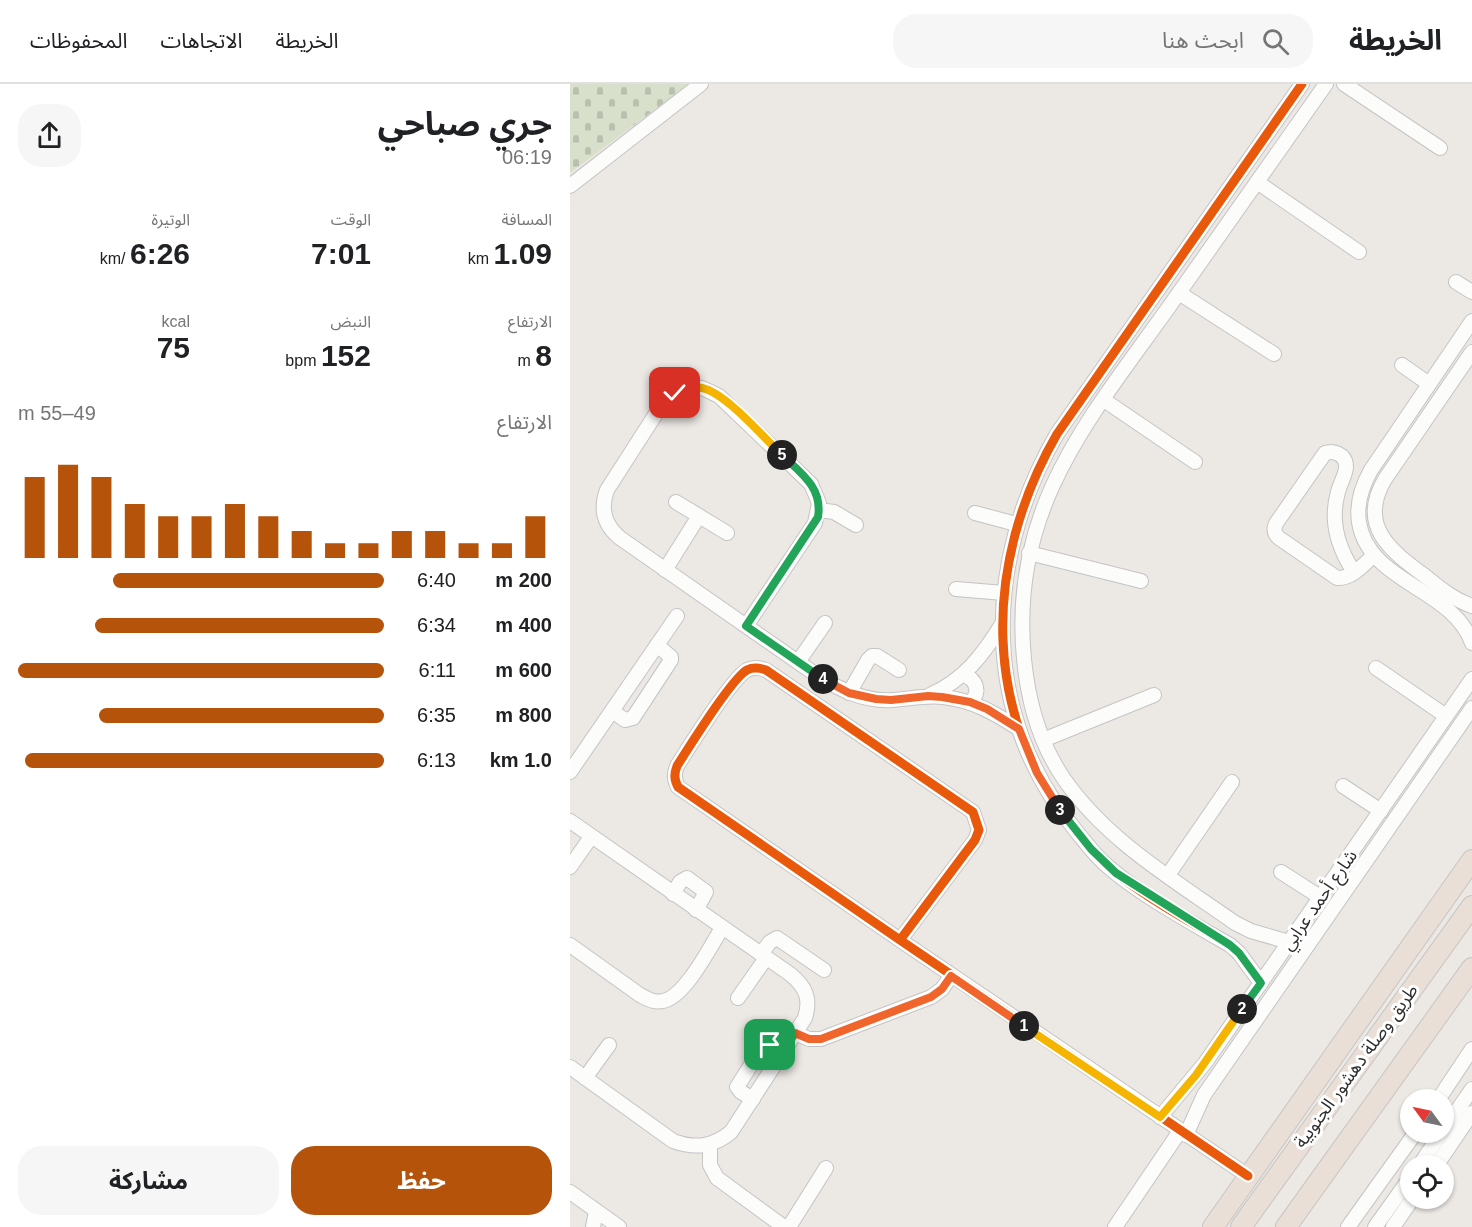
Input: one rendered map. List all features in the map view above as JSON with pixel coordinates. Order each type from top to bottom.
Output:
[{"type":"highway","points":[[1213,1227],[1472,860]]},
{"type":"highway","name":"طريق وصلة دهشور الجنوبية","points":[[1241,1227],[1472,906]]},
{"type":"highway","name":"طريق وصلة دهشور الجنوبية","points":[[1286,1227],[1472,968]]},
{"type":"street","points":[[570,186],[701,84]]},
{"type":"street","points":[[1261,983],[1234,948],[1116,873],[1091,849],[1068,821],[1046,790],[1027,753],[1008,688],[1002,624],[1008,560],[1016,524],[1045,454],[1103,367],[1302,84]]},
{"type":"street","points":[[1290,942],[1243,928],[1129,847],[1088,809],[1059,771],[1043,740],[1032,705],[1022,644],[1022,603],[1029,553],[1037,524],[1052,483],[1073,445],[1326,84]]},
{"type":"street","points":[[1344,84],[1440,148]]},
{"type":"street","points":[[1275,123],[1291,133]]},
{"type":"street","points":[[1257,182],[1359,252]]},
{"type":"street","points":[[1456,282],[1472,292]]},
{"type":"street","points":[[1179,293],[1274,354]]},
{"type":"street","points":[[1472,321],[1371,470],[1359,499],[1358,519],[1364,542],[1374,555],[1448,610],[1463,626],[1472,643]]},
{"type":"street","points":[[1472,352],[1385,479],[1378,492],[1375,507],[1377,524],[1388,547],[1453,597],[1472,606]]},
{"type":"street","points":[[1402,365],[1429,384]]},
{"type":"street","points":[[1103,367],[1119,379]]},
{"type":"street","points":[[746,626],[815,523],[819,510],[818,496],[806,478],[728,403],[711,391],[702,388],[683,389],[667,398],[612,481],[604,498],[603,508],[608,526],[614,533],[665,570],[798,662],[849,693],[876,699],[891,700],[928,696],[970,702],[987,709],[1019,729]]},
{"type":"street","points":[[1104,400],[1195,462]]},
{"type":"street","points":[[1354,573],[1343,554],[1336,533],[1337,495],[1346,470],[1346,462],[1337,453],[1322,454],[1277,522],[1274,531],[1279,538],[1334,576],[1344,578],[1354,573],[1374,555]]},
{"type":"street","points":[[1337,495],[1359,499]]},
{"type":"street","points":[[676,502],[727,533]]},
{"type":"street","points":[[819,510],[834,512],[856,525]]},
{"type":"street","points":[[975,513],[1016,524]]},
{"type":"street","points":[[665,570],[699,516]]},
{"type":"street","points":[[1029,553],[1141,581]]},
{"type":"street","points":[[956,589],[1004,593]]},
{"type":"street","points":[[570,772],[677,616]]},
{"type":"street","points":[[798,662],[825,623]]},
{"type":"street","points":[[928,696],[963,675],[985,651],[1002,624]]},
{"type":"street","points":[[612,711],[625,720],[633,718],[671,660],[668,652],[657,645]]},
{"type":"street","points":[[849,693],[867,660],[872,656],[877,656],[899,670]]},
{"type":"street","points":[[900,940],[975,840],[979,830],[973,812],[766,670],[752,668],[746,671],[733,685],[677,766],[674,772],[678,788],[951,976],[1248,1176]]},
{"type":"street","points":[[1376,668],[1446,716]]},
{"type":"street","points":[[963,675],[971,678],[976,686],[976,695],[970,702]]},
{"type":"street","name":"شارع أحمد عرابي","points":[[1160,1117],[1196,1075],[1472,679]]},
{"type":"street","points":[[1043,740],[1154,695]]},
{"type":"street","points":[[1115,1227],[1183,1133],[1204,1095],[1472,708]]},
{"type":"street","points":[[1168,875],[1232,782]]},
{"type":"street","points":[[1343,786],[1381,811]]},
{"type":"street","points":[[570,821],[790,974],[805,989],[808,999],[805,1018],[731,1132],[710,1145],[697,1147],[674,1141],[570,1067]]},
{"type":"street","points":[[570,867],[591,837]]},
{"type":"street","points":[[1339,870],[1353,879]]},
{"type":"street","points":[[1281,872],[1320,897]]},
{"type":"street","points":[[673,894],[680,882],[687,878],[703,889],[706,892],[705,897],[696,910]]},
{"type":"street","points":[[570,945],[640,995],[653,1001],[663,1001],[675,996],[683,987],[722,928]]},
{"type":"street","points":[[738,998],[770,942],[777,938],[824,970]]},
{"type":"street","points":[[790,974],[803,956]]},
{"type":"street","points":[[795,1033],[809,1039],[821,1039],[931,997],[942,989],[951,976]]},
{"type":"street","points":[[585,1078],[609,1045]]},
{"type":"street","points":[[753,1099],[741,1092],[737,1086],[763,1046],[770,1045],[783,1053]]},
{"type":"street","points":[[1445,1089],[1472,1049]]},
{"type":"street","points":[[1441,1155],[1472,1089]]},
{"type":"street","points":[[1454,1124],[1472,1113]]},
{"type":"street","points":[[1348,1227],[1408,1143]]},
{"type":"street","points":[[710,1145],[708,1159],[717,1178],[786,1227],[826,1168]]},
{"type":"street","points":[[570,1192],[617,1227]]},
{"type":"street","points":[[1375,1227],[1394,1217],[1400,1202]]},
{"type":"street","points":[[593,1227],[596,1211]]},
{"type":"green space","points":[[570,84],[689,84],[570,173]]},
{"type":"cycle path","points":[[1261,983],[1239,953],[1230,945],[1148,896],[1104,863],[1077,832],[1045,787],[1023,739],[1009,689],[1003,638],[1005,586],[1015,534],[1033,483],[1057,434],[1302,84]]},
{"type":"cycle path","points":[[900,940],[678,787],[675,776],[677,766],[721,699],[747,670],[752,668],[766,670],[973,812],[979,830],[975,840],[900,940],[1248,1176]]},
{"type":"route","points":[[675,393],[693,387],[711,391],[719,396],[806,478],[818,496],[819,510],[815,523],[746,626],[828,682],[849,693],[891,700],[928,696],[957,699],[987,709],[1019,729],[1027,753],[1046,790],[1068,821],[1103,862],[1130,883],[1234,948],[1261,983],[1196,1075],[1160,1117],[951,976],[942,989],[931,997],[821,1039],[809,1039],[795,1033],[783,1053],[770,1045]]}]
